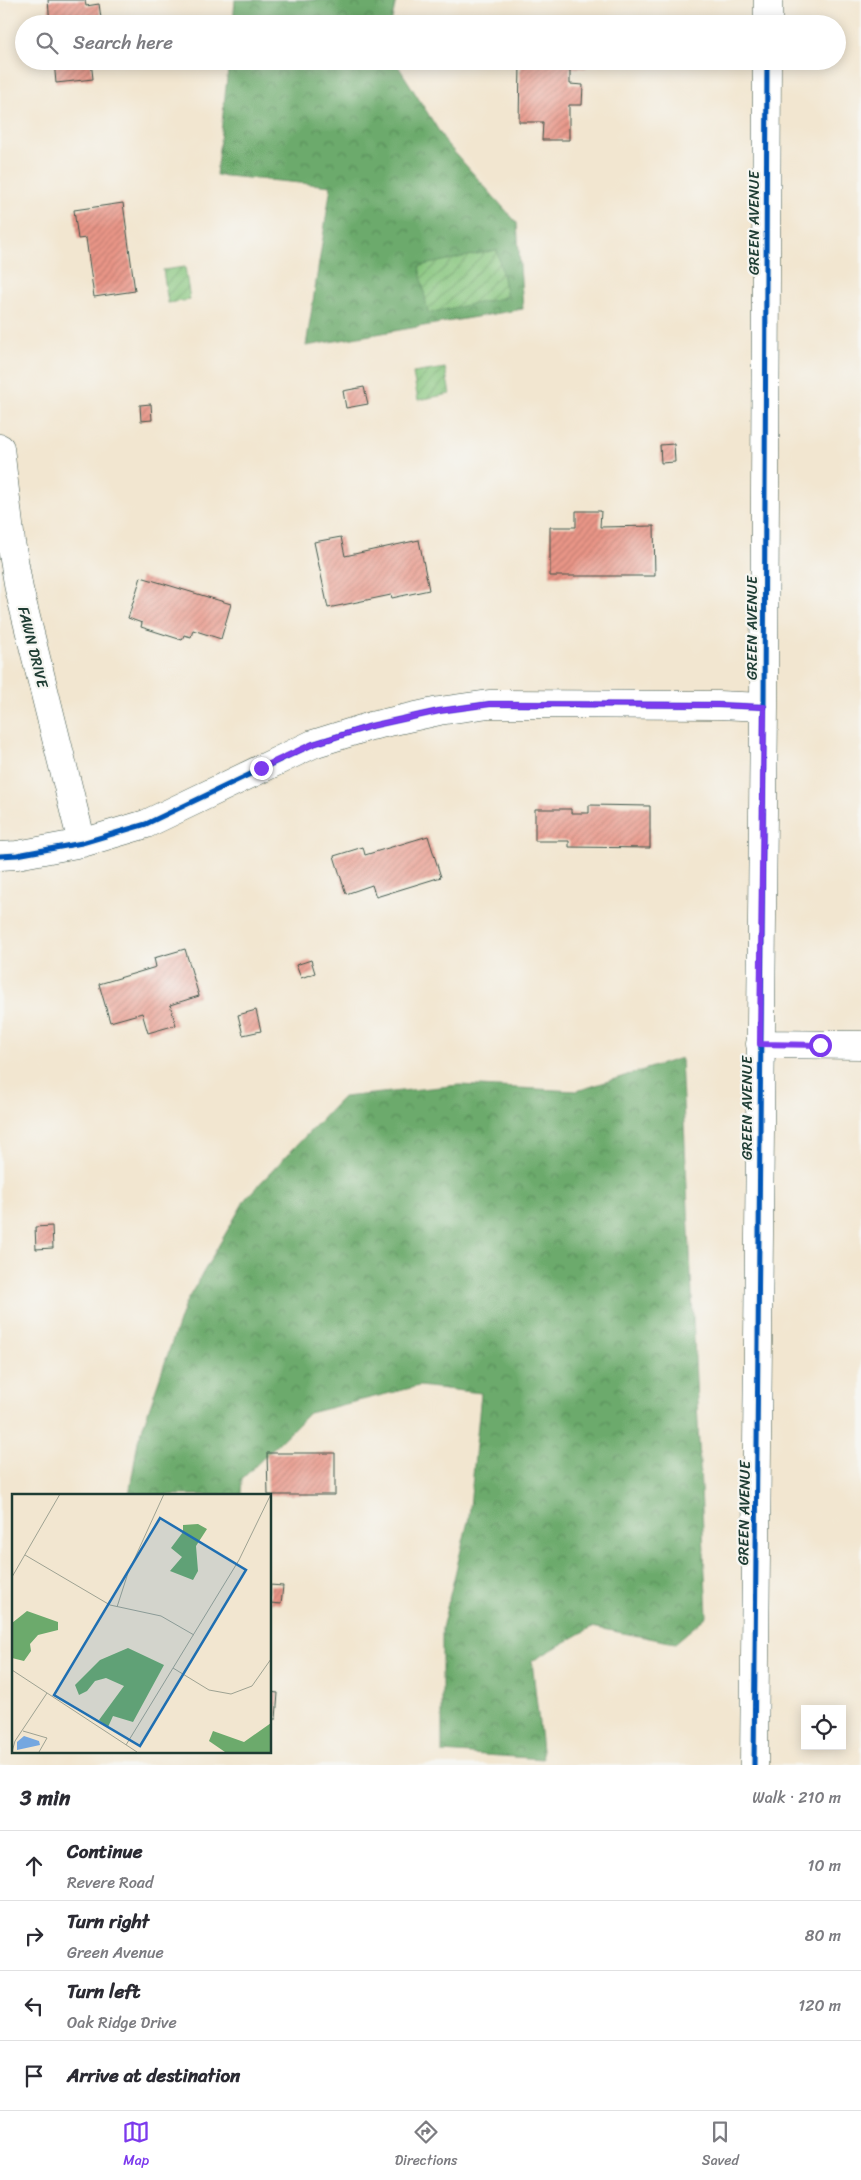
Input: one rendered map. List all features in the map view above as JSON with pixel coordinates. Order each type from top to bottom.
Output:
[{"type":"street","points":[[768,0],[768,15]]},
{"type":"street","name":"GREEN AVENUE","points":[[754,1765],[764,707],[767,70]]},
{"type":"street","name":"FAWN DRIVE","points":[[0,448],[11,542],[19,589],[82,843]]},
{"type":"street","points":[[0,856],[17,855],[82,843],[146,824],[313,744],[371,726],[439,711],[490,704],[764,707]]},
{"type":"street","points":[[760,1044],[861,1045]]},
{"type":"green space","points":[[235,0],[396,0],[393,15],[234,15]]},
{"type":"green space","points":[[228,70],[401,70],[447,144],[517,223],[523,309],[306,346],[331,186],[216,175]]},
{"type":"green space","points":[[497,250],[507,297],[428,313],[419,266]]},
{"type":"green space","points":[[185,267],[190,300],[168,303],[163,270]]},
{"type":"green space","points":[[445,368],[450,394],[418,400],[413,373]]},
{"type":"green space","points":[[681,1058],[707,1616],[675,1643],[592,1627],[532,1661],[543,1759],[442,1752],[442,1628],[469,1517],[481,1393],[419,1386],[309,1413],[242,1479],[241,1494],[129,1494],[138,1441],[185,1304],[246,1198],[343,1097],[459,1085],[577,1091]]},
{"type":"building","points":[[48,0],[85,0],[86,6],[99,4],[101,15],[49,15]]},
{"type":"building","points":[[55,70],[92,70],[93,79],[56,83]]},
{"type":"building","points":[[520,70],[570,70],[570,84],[583,85],[582,105],[569,105],[569,140],[542,140],[543,122],[519,122]]},
{"type":"building","points":[[123,203],[135,291],[94,297],[86,238],[78,239],[74,210]]},
{"type":"building","points":[[364,387],[368,404],[346,408],[343,391]]},
{"type":"building","points":[[151,404],[152,420],[141,421],[140,405]]},
{"type":"building","points":[[674,444],[675,462],[661,463],[660,445]]},
{"type":"building","points":[[576,511],[601,511],[600,527],[654,526],[655,576],[550,576],[550,527],[576,527]]},
{"type":"building","points":[[341,537],[345,556],[419,540],[429,590],[392,598],[391,595],[328,608],[314,542]]},
{"type":"building","points":[[141,577],[231,604],[221,639],[193,630],[191,637],[184,635],[182,640],[141,627],[142,623],[128,618]]},
{"type":"building","points":[[589,805],[650,806],[650,848],[569,847],[569,841],[535,841],[535,809],[571,809],[571,813],[589,813]]},
{"type":"building","points":[[428,836],[441,877],[376,897],[372,885],[346,894],[334,856],[363,847],[365,855]]},
{"type":"building","points":[[185,949],[199,996],[170,1005],[176,1025],[148,1033],[142,1013],[110,1022],[99,984],[156,967],[154,958]]},
{"type":"building","points":[[311,960],[315,973],[301,978],[296,965]]},
{"type":"building","points":[[256,1010],[261,1031],[243,1035],[238,1015]]},
{"type":"building","points":[[52,1226],[53,1248],[36,1249],[35,1227]]},
{"type":"building","points":[[267,1453],[335,1453],[335,1495],[268,1494]]},
{"type":"building","points":[[271,1585],[283,1586],[281,1604],[271,1603]]},
{"type":"building","points":[[271,1692],[278,1693],[276,1719],[271,1719]]},
{"type":"cycle path","points":[[754,1765],[764,707],[767,70]]},
{"type":"cycle path","points":[[0,856],[17,855],[82,843],[146,824],[313,744],[371,726],[439,711],[489,704],[764,707]]},
{"type":"route","points":[[261,768],[313,744],[371,726],[439,711],[490,704],[764,707],[760,1044],[820,1045]]}]
